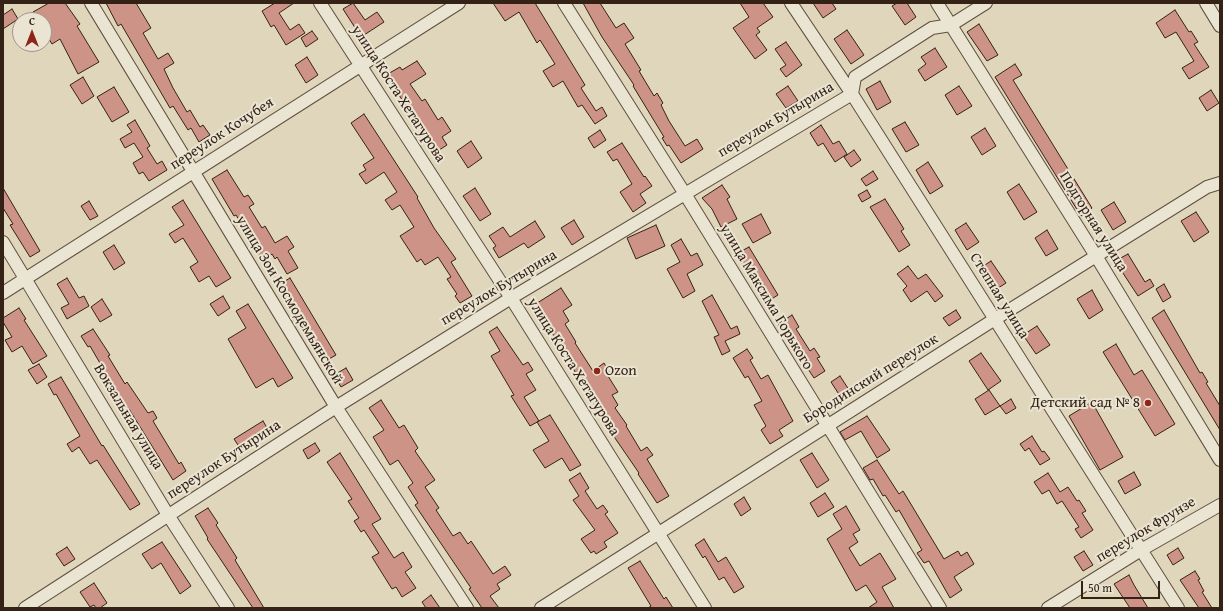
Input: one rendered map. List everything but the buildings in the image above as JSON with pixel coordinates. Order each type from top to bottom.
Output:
[{"type":"street","name":"улица Зои Космодемьянской","points":[[92,3],[336,407],[467,608]]},
{"type":"street","name":"улица Коста Хетагурова","points":[[320,3],[511,298],[704,608]]},
{"type":"street","name":"переулок Кочубея","points":[[3,293],[359,64],[459,3]]},
{"type":"street","name":"улица Максима Горького","points":[[564,3],[685,194],[826,426],[940,608]]},
{"type":"street","name":"Степная улица","points":[[791,3],[852,94],[1178,608]]},
{"type":"street","name":"Подгорная улица","points":[[937,3],[1096,256],[1220,460]]},
{"type":"street","name":"переулок Бутырина","points":[[25,608],[336,407],[511,298],[852,94],[855,77],[932,28],[951,25],[986,3]]},
{"type":"street","points":[[1206,3],[1220,26]]},
{"type":"street","name":"Бородинский переулок","points":[[541,608],[995,319],[1207,187],[1220,183]]},
{"type":"street","name":"Вокзальная улица","points":[[3,242],[168,515],[228,608]]},
{"type":"street","name":"переулок Фрунзе","points":[[1048,608],[1141,550],[1220,505]]},
{"type":"place","name":"Ozon","points":[[597,371]]},
{"type":"place","name":"Детский сад № 8","points":[[1148,403]]}]
